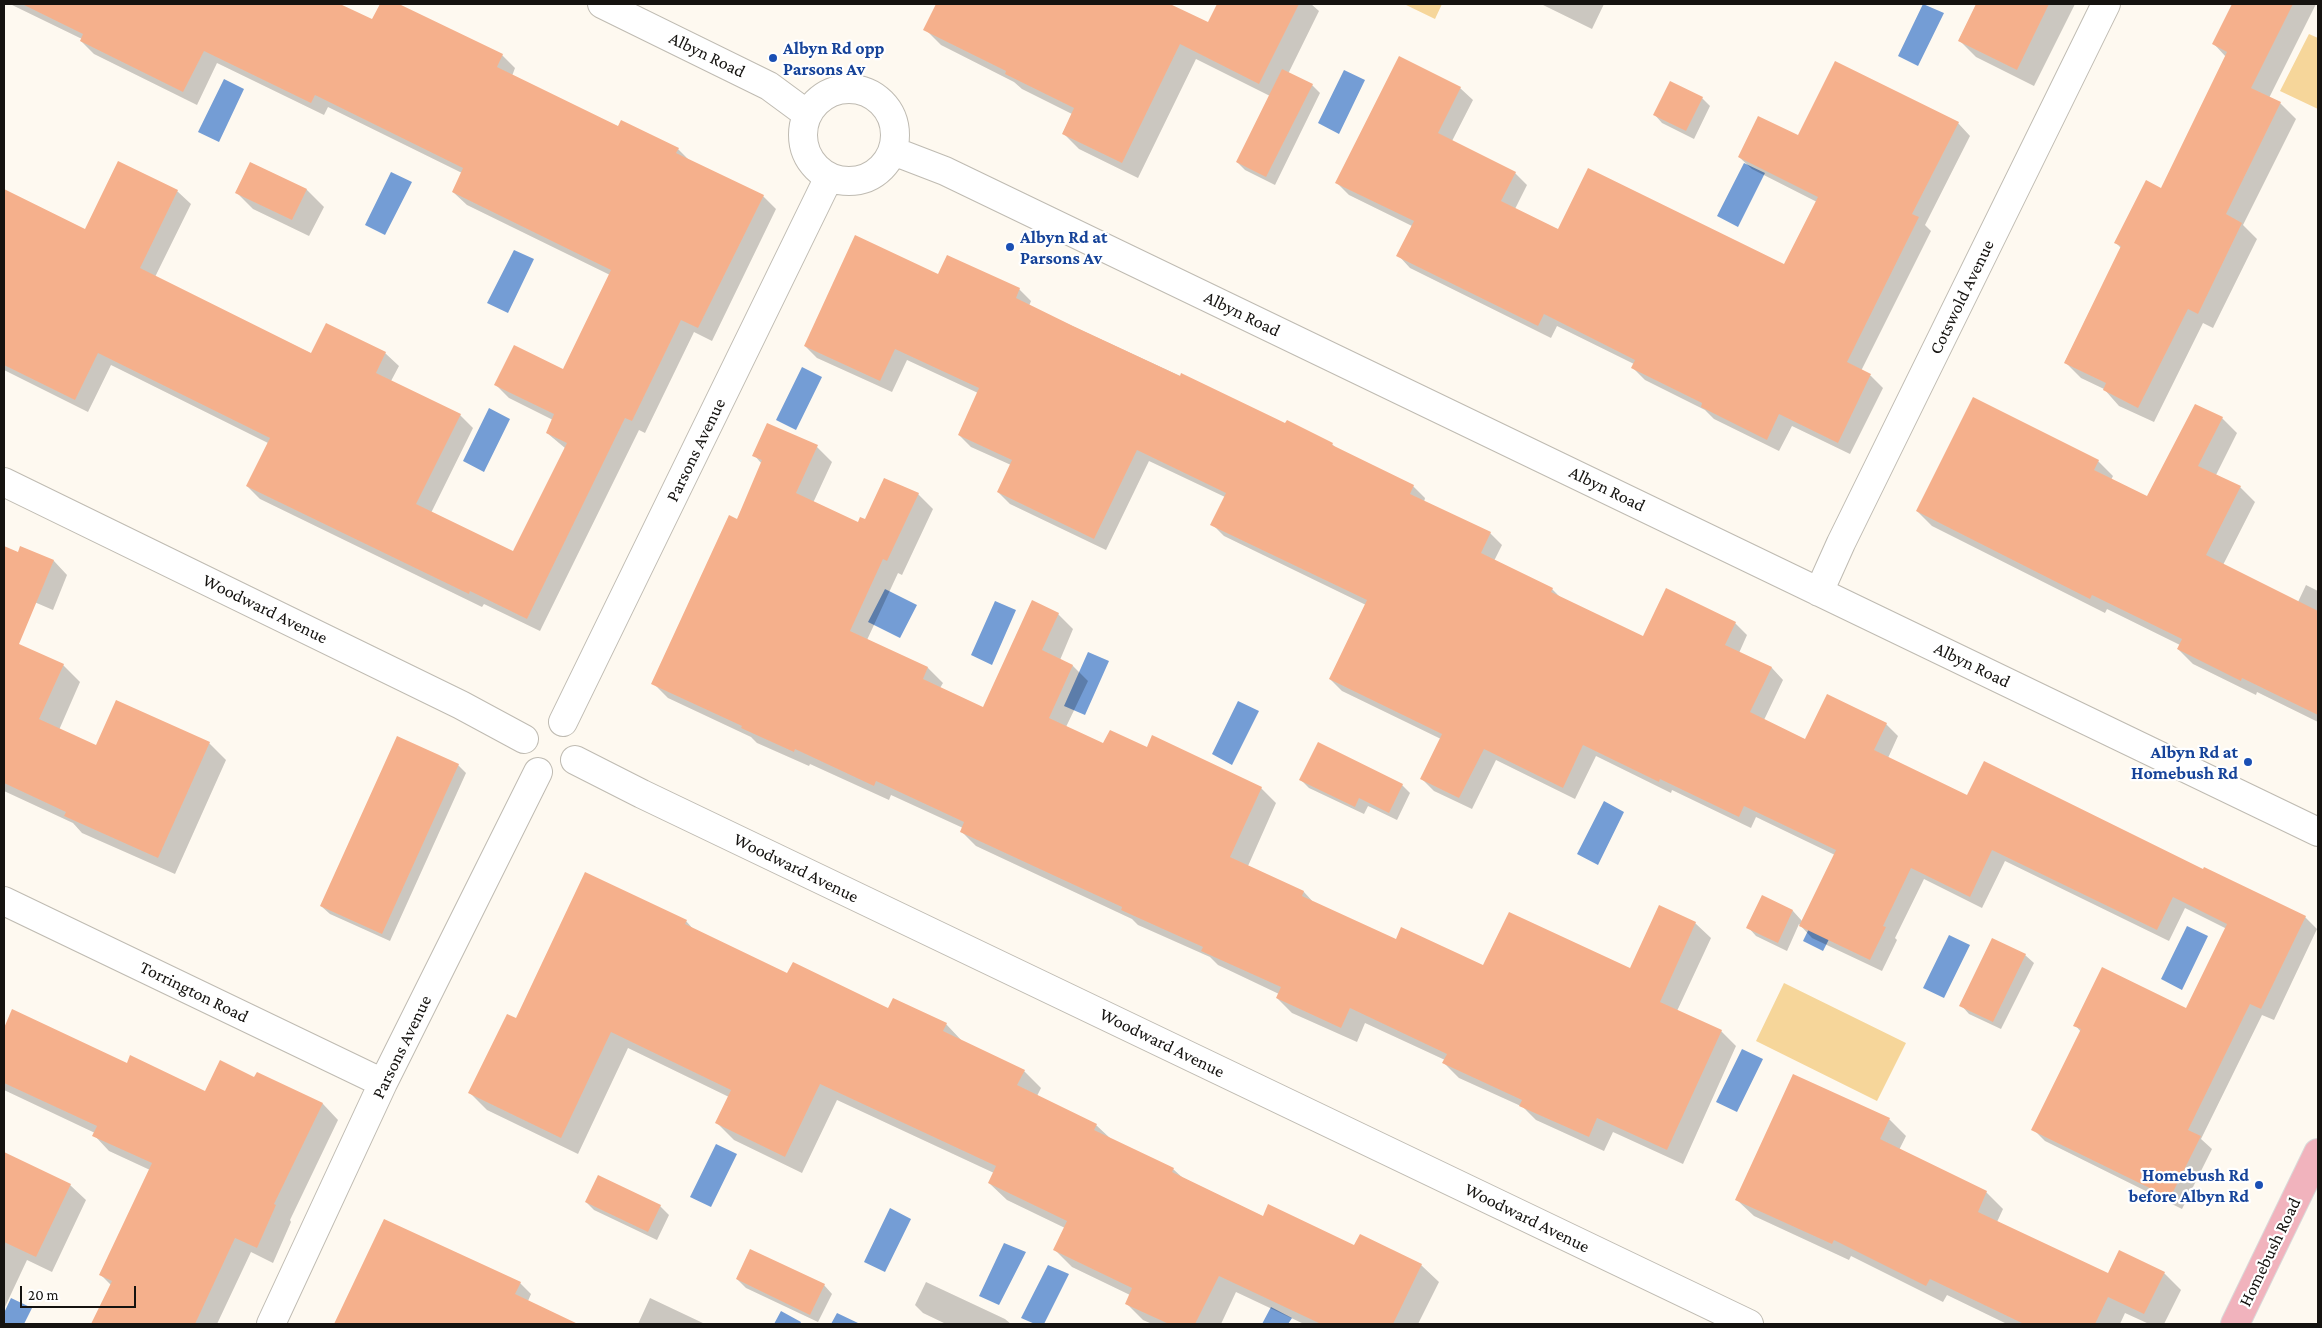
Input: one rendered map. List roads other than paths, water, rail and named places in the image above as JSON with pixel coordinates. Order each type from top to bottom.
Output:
[{"type":"main road","name":"Homebush Road","points":[[2235,1324],[2318,1153]]},
{"type":"street","name":"Albyn Road","points":[[602,4],[769,86],[807,114]]},
{"type":"street","name":"Cotswold Avenue","points":[[1819,592],[1841,542],[2106,4]]},
{"type":"street","points":[[844,88],[860,89],[875,95],[887,106],[894,120],[896,136],[893,151],[887,162],[878,172],[866,178],[854,181],[829,177],[816,168],[808,156],[803,142],[803,128],[807,114],[816,101],[829,92],[844,88]]},
{"type":"street","name":"Albyn Road","points":[[893,151],[945,170],[2318,832]]},
{"type":"street","name":"Parsons Avenue","points":[[563,722],[829,177]]},
{"type":"street","name":"Woodward Avenue","points":[[4,482],[461,705],[524,739]]},
{"type":"street","points":[[553,720],[563,722],[575,734],[578,752],[575,760],[563,772],[546,774],[532,768],[524,755],[524,739],[528,731],[535,724],[553,720]]},
{"type":"street","name":"Woodward Avenue","points":[[575,760],[642,794],[1750,1324]]},
{"type":"street","name":"Parsons Avenue","points":[[271,1324],[383,1083],[538,772]]},
{"type":"street","name":"Torrington Road","points":[[4,901],[383,1083]]},
{"type":"water","points":[[1923,4],[1944,13],[1918,66],[1898,56]]},
{"type":"water","points":[[1344,70],[1365,80],[1339,134],[1318,123]]},
{"type":"water","points":[[224,79],[244,89],[219,142],[198,132]]},
{"type":"water","points":[[1744,163],[1765,173],[1738,227],[1717,216]]},
{"type":"water","points":[[391,172],[412,182],[385,235],[365,225]]},
{"type":"water","points":[[514,250],[534,259],[508,313],[487,303]]},
{"type":"water","points":[[802,367],[822,377],[796,430],[776,420]]},
{"type":"water","points":[[489,408],[510,419],[484,472],[463,461]]},
{"type":"water","points":[[885,589],[917,605],[900,638],[868,622]]},
{"type":"water","points":[[995,601],[1016,610],[992,665],[971,655]]},
{"type":"water","points":[[1088,652],[1109,661],[1085,715],[1064,706]]},
{"type":"water","points":[[1238,701],[1259,711],[1232,765],[1212,754]]},
{"type":"water","points":[[1604,801],[1624,812],[1598,865],[1577,854]]},
{"type":"water","points":[[1829,887],[1850,898],[1823,951],[1803,941]]},
{"type":"water","points":[[2187,926],[2208,936],[2182,990],[2161,979]]},
{"type":"water","points":[[1949,935],[1970,945],[1944,998],[1923,988]]},
{"type":"water","points":[[1742,1049],[1763,1059],[1737,1112],[1716,1102]]},
{"type":"water","points":[[716,1144],[737,1154],[711,1207],[690,1197]]},
{"type":"water","points":[[890,1208],[911,1219],[885,1272],[864,1262]]},
{"type":"water","points":[[1004,1243],[1026,1252],[999,1305],[979,1296]]},
{"type":"water","points":[[1048,1265],[1069,1274],[1044,1324],[1035,1324],[1021,1318]]},
{"type":"water","points":[[11,1298],[32,1308],[24,1324],[4,1324],[4,1313]]},
{"type":"water","points":[[1271,1307],[1292,1318],[1288,1324],[1262,1324]]},
{"type":"water","points":[[781,1311],[801,1322],[800,1324],[774,1324]]},
{"type":"water","points":[[837,1313],[858,1323],[831,1324]]},
{"type":"place","name":"Albyn Rd opp Parsons Av","points":[[773,58]]},
{"type":"place","name":"Albyn Rd at Parsons Av","points":[[1010,247]]},
{"type":"place","name":"Albyn Rd at Homebush Rd","points":[[2248,762]]},
{"type":"place","name":"Homebush Rd before Albyn Rd","points":[[2259,1185]]}]
